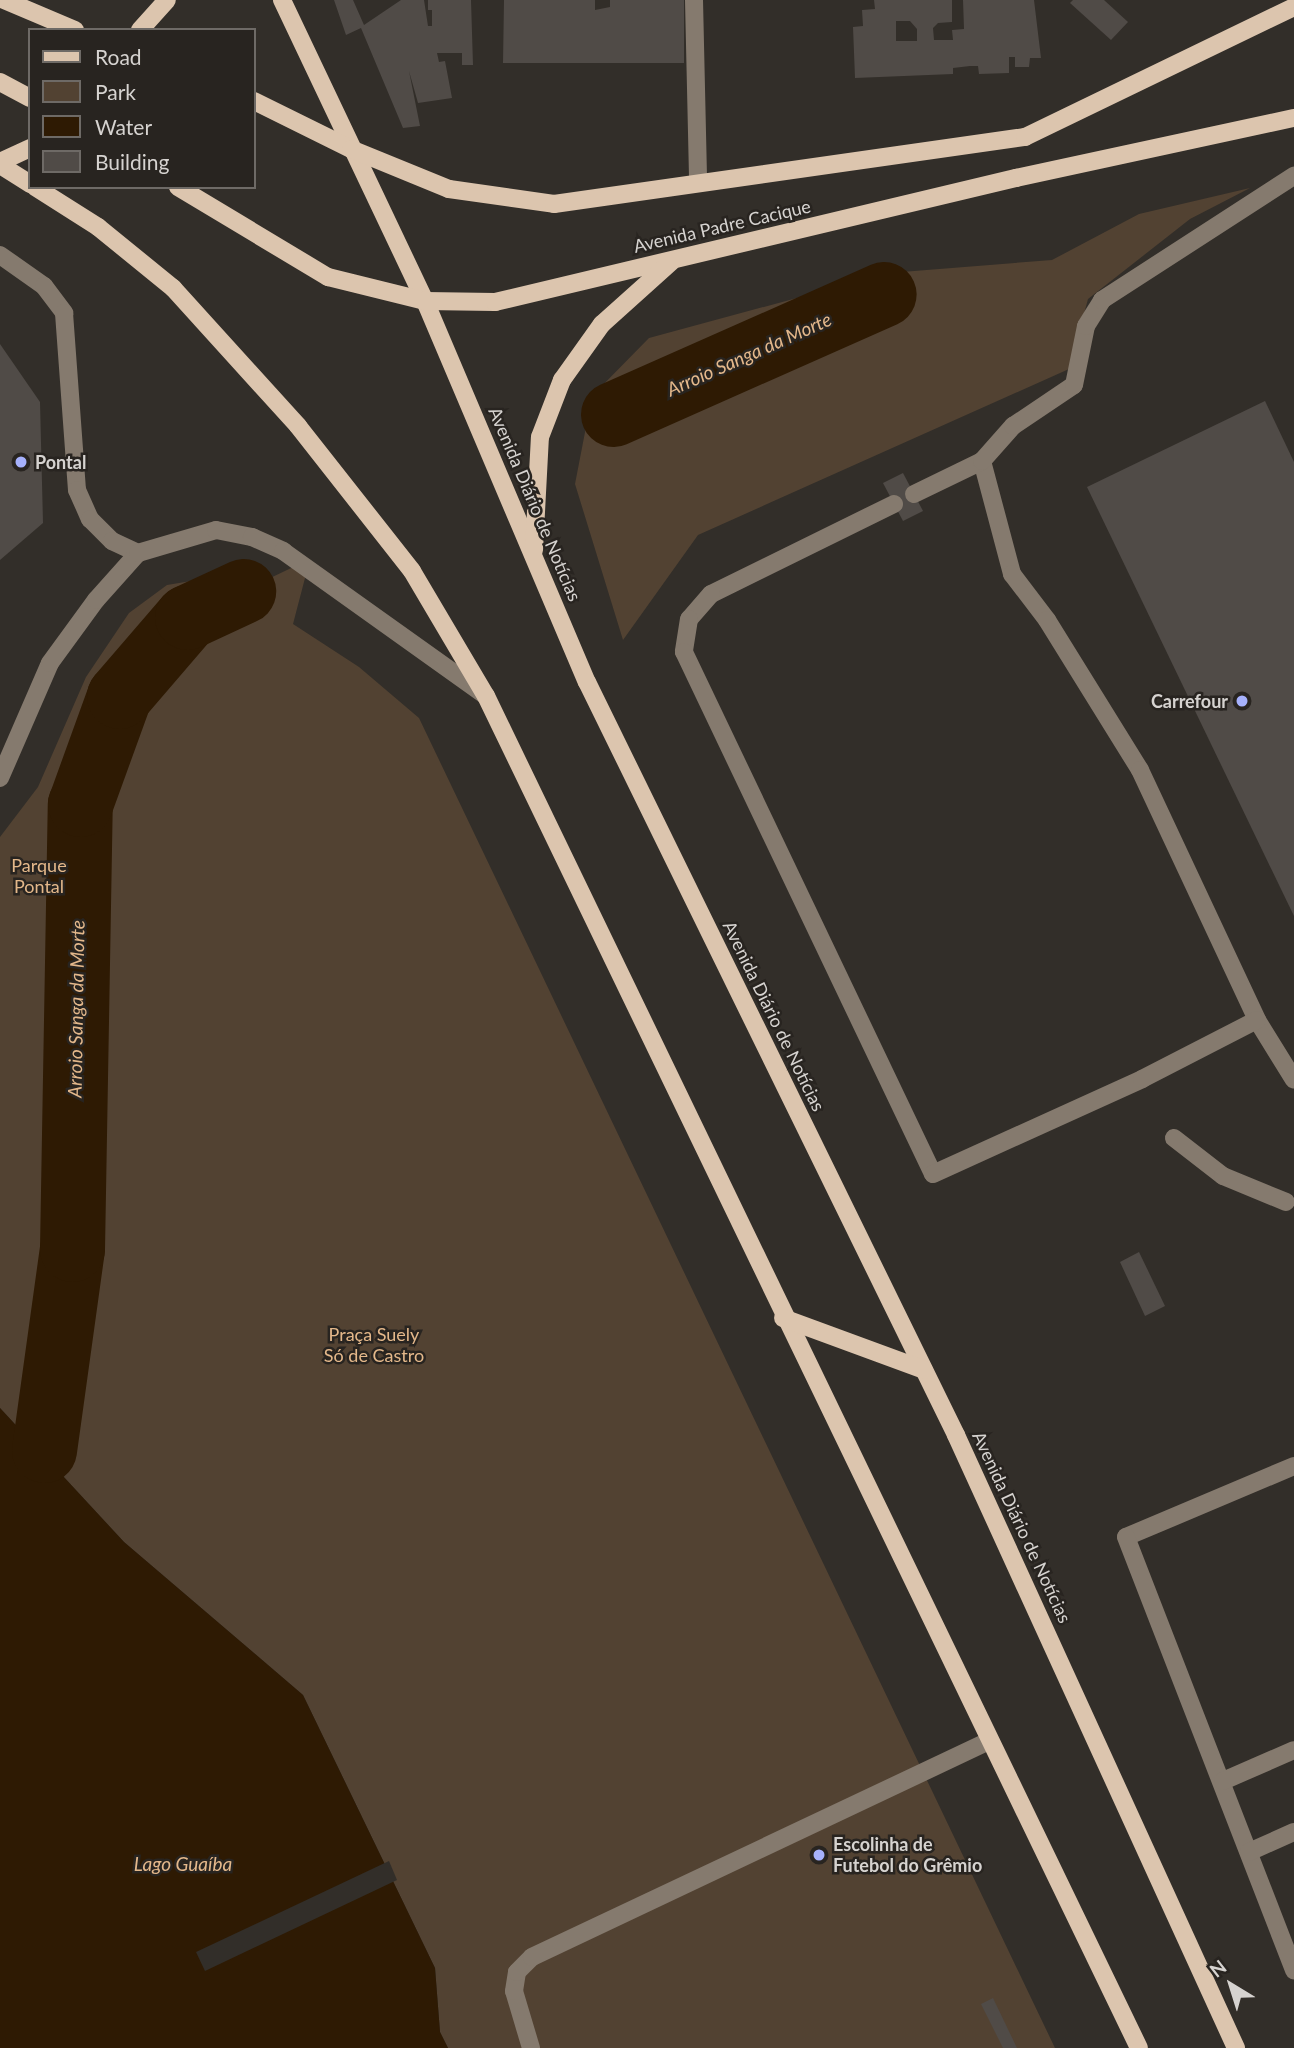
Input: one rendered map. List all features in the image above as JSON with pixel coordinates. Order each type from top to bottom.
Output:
[{"type":"main road","points":[[4,0],[70,28]]},
{"type":"main road","points":[[142,28],[167,0]]},
{"type":"main road","name":"Avenida Diário de Notícias","points":[[282,0],[425,301],[587,682],[924,1370],[1236,2048]]},
{"type":"main road","points":[[256,102],[351,149],[449,189],[554,204],[698,181],[1024,137],[1294,7]]},
{"type":"main road","points":[[0,82],[28,97]]},
{"type":"main road","name":"Avenida Padre Cacique","points":[[181,189],[328,276],[425,301],[495,302],[1294,118]]},
{"type":"main road","points":[[28,149],[0,164],[28,183]]},
{"type":"main road","points":[[38,189],[98,228],[173,288],[298,426],[412,571],[486,696],[783,1318],[1139,2048]]},
{"type":"main road","points":[[533,554],[540,437],[562,380],[602,324],[674,259]]},
{"type":"main road","points":[[783,1318],[924,1370]]},
{"type":"street","points":[[694,0],[698,181]]},
{"type":"street","points":[[914,494],[982,461],[1013,426],[1074,385],[1087,326],[1102,300],[1294,176]]},
{"type":"street","points":[[0,254],[44,286],[64,313],[77,490],[90,519],[112,541],[138,553]]},
{"type":"street","points":[[982,461],[1012,574],[1047,620],[1140,771],[1257,1020],[1294,1080]]},
{"type":"street","points":[[894,504],[711,594],[689,619],[684,652],[933,1174],[1142,1079],[1257,1020]]},
{"type":"street","points":[[0,778],[50,663],[96,600],[138,553],[216,530],[252,537],[283,551],[486,696]]},
{"type":"street","points":[[1174,1138],[1223,1175],[1286,1202]]},
{"type":"street","points":[[1294,1466],[1126,1536],[1223,1780],[1273,1926],[1294,1970]]},
{"type":"street","points":[[531,2048],[514,1991],[517,1972],[532,1957],[989,1741]]},
{"type":"street","points":[[1223,1780],[1294,1750]]},
{"type":"street","points":[[1249,1852],[1294,1832]]},
{"type":"green space","points":[[1250,188],[1190,219],[1088,299],[1069,369],[698,535],[623,640],[575,484],[592,396],[649,338],[889,273],[1052,260],[1139,214]]},
{"type":"green space","name":"Praça Suely Só de Castro","points":[[310,559],[293,624],[359,667],[419,718],[1055,2048],[448,2048],[440,2032],[435,1968],[303,1695],[124,1542],[0,1408],[0,837],[38,787],[86,677],[129,613],[167,585],[221,576],[243,591]]},
{"type":"water","name":"Lago Guaíba","points":[[0,1408],[124,1542],[303,1695],[435,1968],[440,2032],[448,2048],[0,2048]]},
{"type":"pier","points":[[389,1861],[397,1880],[205,1971],[196,1952]]},
{"type":"building","points":[[334,0],[353,0],[364,25],[401,0],[424,0],[428,26],[432,26],[432,10],[428,10],[428,0],[471,0],[473,65],[462,65],[462,53],[437,53],[439,62],[445,61],[452,98],[418,103],[409,71],[420,126],[403,128],[361,28],[346,35]]},
{"type":"building","points":[[504,0],[595,0],[595,10],[610,7],[610,0],[684,0],[684,63],[503,63]]},
{"type":"building","points":[[874,0],[952,0],[952,22],[938,23],[933,28],[934,40],[953,40],[952,30],[964,29],[963,0],[1034,0],[1041,58],[1030,58],[1029,67],[1015,67],[1015,57],[1009,57],[1009,73],[979,74],[978,66],[970,66],[953,68],[953,74],[855,78],[853,27],[863,26],[862,10],[875,9]],"holes":[[[896,21],[910,21],[917,29],[917,41],[896,41]]]},
{"type":"building","points":[[1073,0],[1104,0],[1128,22],[1111,40],[1070,3]]},
{"type":"building","name":"Pontal","points":[[0,344],[40,402],[43,523],[0,560]]},
{"type":"building","name":"Carrefour","points":[[1265,401],[1294,462],[1294,916],[1087,487]]},
{"type":"building","points":[[903,473],[923,511],[903,521],[883,483]]},
{"type":"building","points":[[1139,1252],[1165,1306],[1145,1316],[1120,1262]]},
{"type":"building","points":[[993,1998],[1017,2048],[1003,2048],[981,2004]]},
{"type":"waterway","name":"Arroio Sanga da Morte","points":[[613,414],[884,294]]},
{"type":"waterway","name":"Arroio Sanga da Morte","points":[[44,1450],[72,1249],[80,804],[119,696],[187,617],[243,591]]},
{"type":"place","name":"Pontal","points":[[21,462]]},
{"type":"place","name":"Carrefour","points":[[1242,701]]},
{"type":"place","name":"Escolinha de Futebol do Grêmio","points":[[819,1855]]},
{"type":"park label","name":"Parque Pontal","points":[[39,876]]}]
